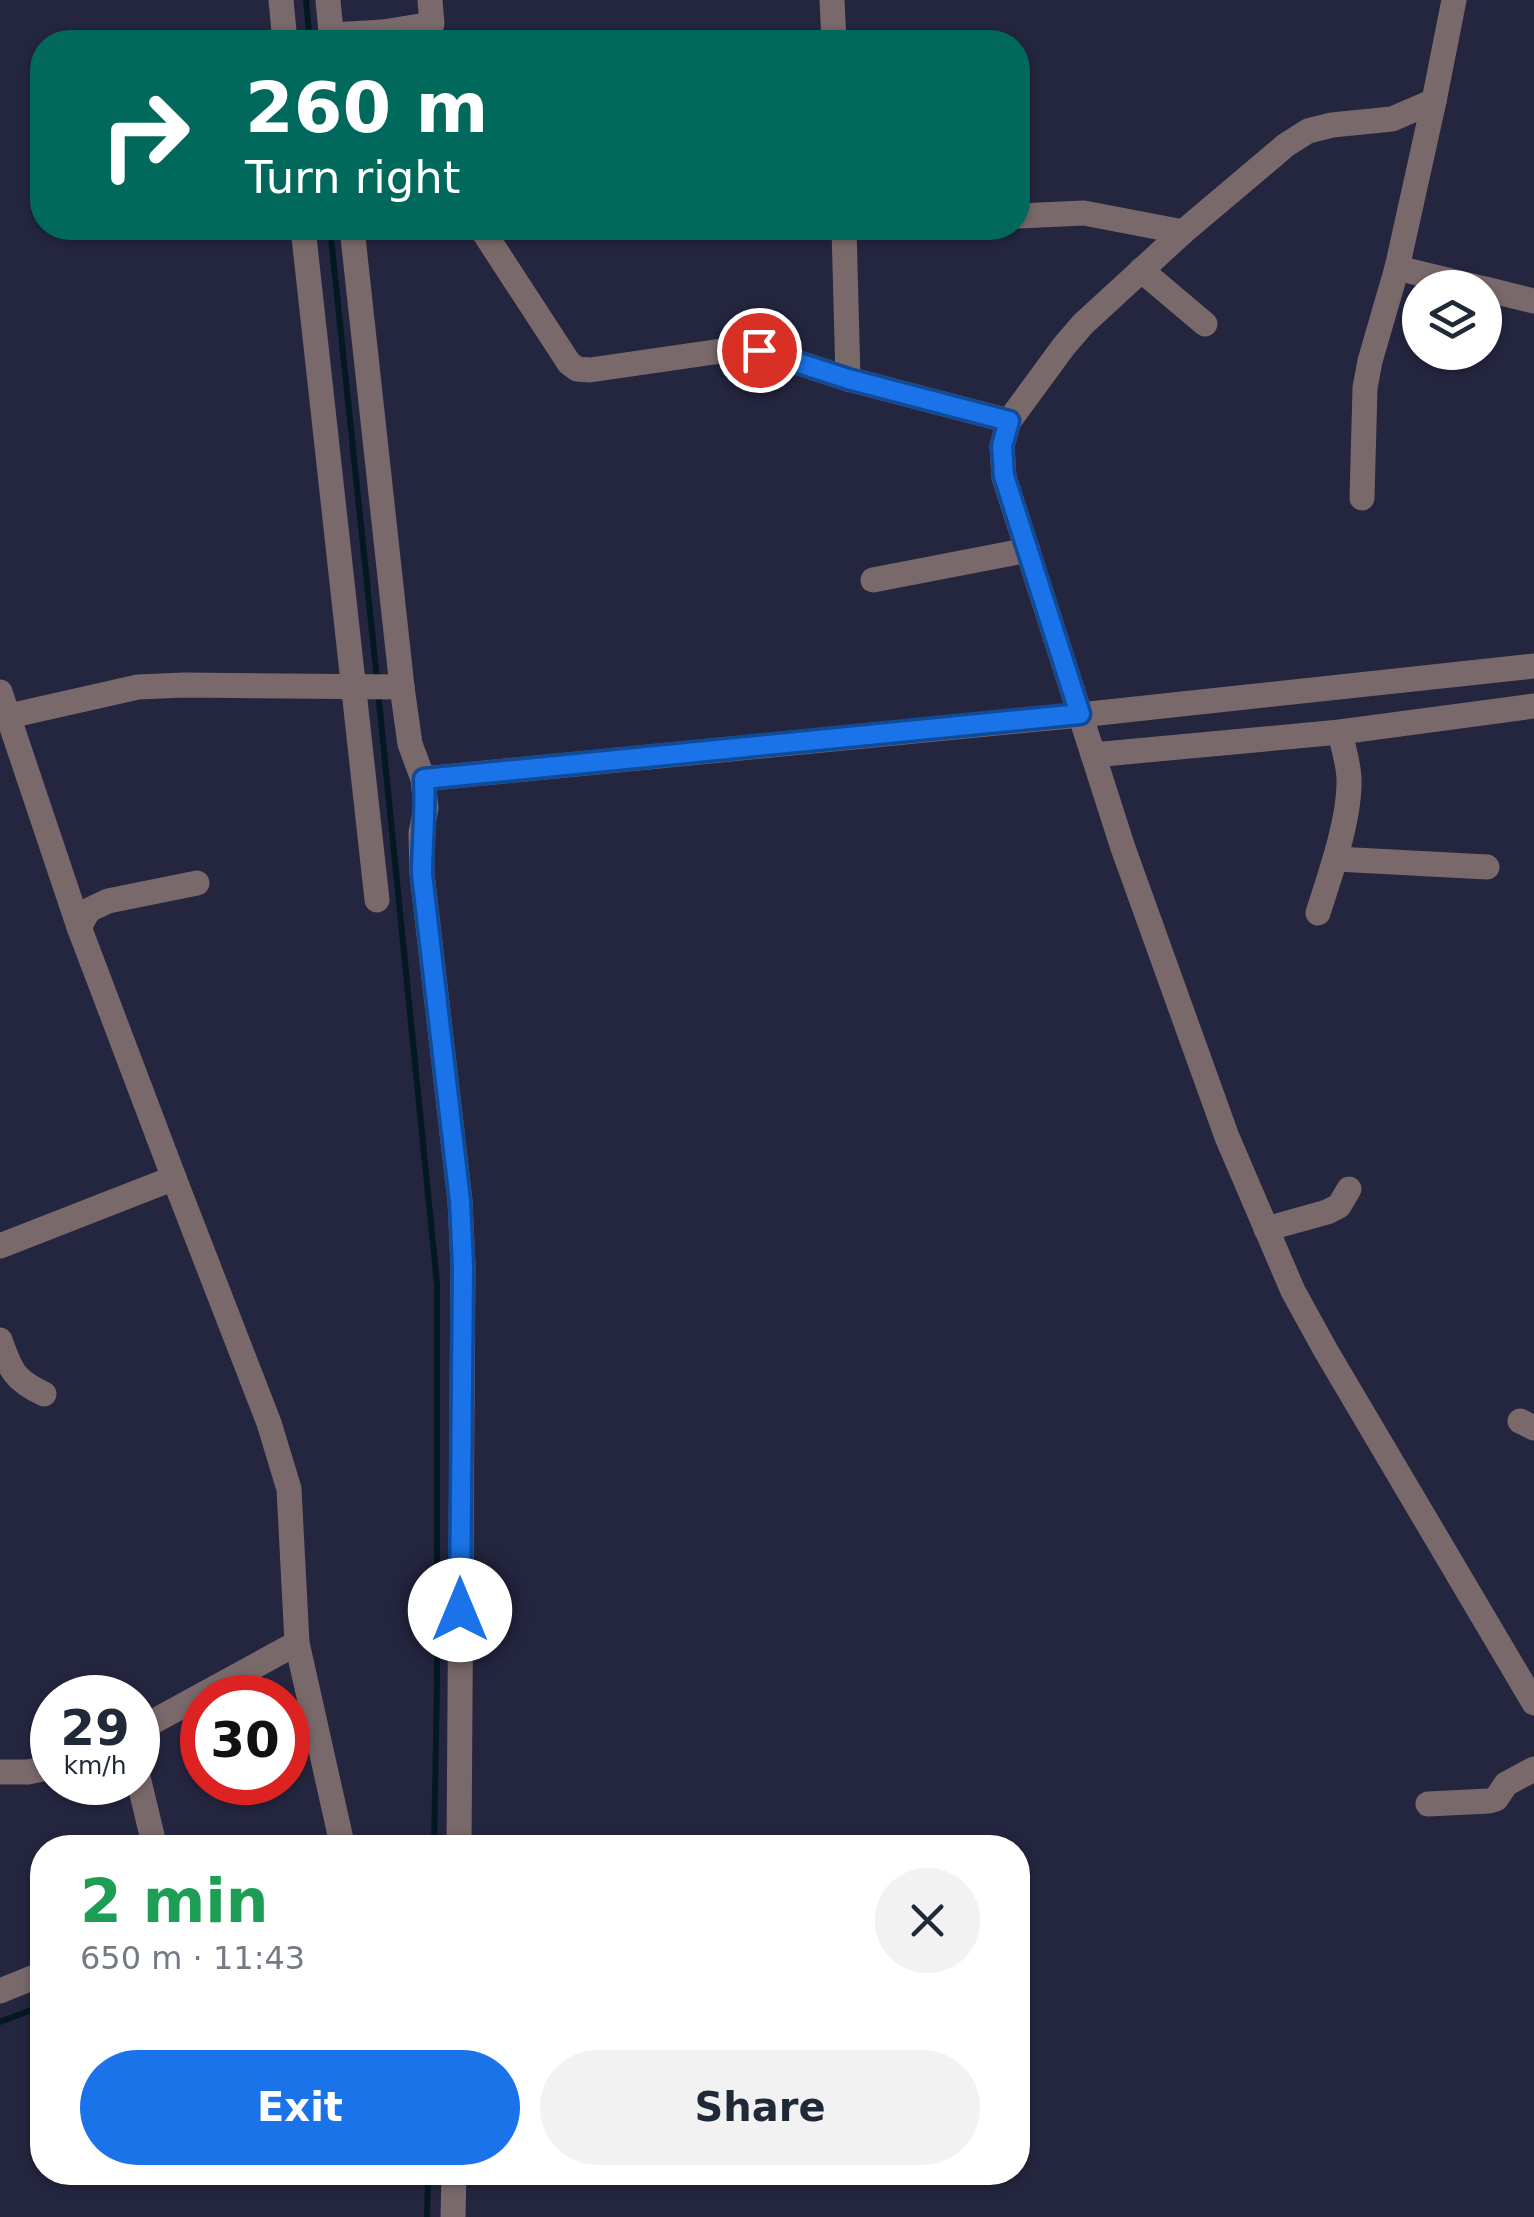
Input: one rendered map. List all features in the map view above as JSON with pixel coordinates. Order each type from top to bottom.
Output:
[{"type":"street","points":[[281,0],[284,30]]},
{"type":"street","points":[[328,0],[331,30]]},
{"type":"street","points":[[832,0],[833,30]]},
{"type":"street","points":[[1362,498],[1364,388],[1397,268],[1454,0]]},
{"type":"street","points":[[393,30],[433,22]]},
{"type":"street","points":[[1434,101],[1392,119],[1308,131],[1286,144],[1141,270],[1064,346],[1009,421],[1002,446],[1004,476],[1122,848],[1221,1119],[1266,1229],[1293,1291],[1326,1351],[1534,1703]]},
{"type":"street","points":[[1030,216],[1084,214],[1183,232]]},
{"type":"street","points":[[305,240],[376,900]]},
{"type":"street","points":[[353,240],[402,687],[410,744],[424,779],[422,874],[460,1201],[463,1266],[458,1835]]},
{"type":"street","points":[[489,240],[569,363],[577,369],[734,349],[759,350],[848,379],[1009,421]]},
{"type":"street","points":[[844,240],[848,379]]},
{"type":"street","points":[[1397,268],[1406,270]]},
{"type":"street","points":[[1141,270],[1205,324]]},
{"type":"street","points":[[1502,293],[1534,301]]},
{"type":"street","points":[[873,580],[1028,550]]},
{"type":"street","points":[[424,779],[1082,718],[1534,666]]},
{"type":"street","points":[[339,1835],[297,1643],[289,1489],[270,1424],[79,928],[3,708],[138,687],[402,687]]},
{"type":"street","points":[[1092,752],[1340,732],[1534,706]]},
{"type":"street","points":[[1318,913],[1336,859],[1350,784],[1340,732]]},
{"type":"street","points":[[1336,859],[1487,867]]},
{"type":"street","points":[[79,928],[90,910],[108,901],[198,883]]},
{"type":"street","points":[[0,1246],[174,1178]]},
{"type":"street","points":[[1266,1229],[1327,1212],[1339,1206],[1349,1189]]},
{"type":"street","points":[[0,1340],[10,1370],[22,1384],[44,1394]]},
{"type":"street","points":[[160,1718],[297,1643]]},
{"type":"street","points":[[1428,1804],[1496,1799],[1506,1784],[1534,1768]]},
{"type":"street","points":[[0,1772],[30,1772]]},
{"type":"street","points":[[144,1805],[151,1835]]},
{"type":"street","points":[[0,1991],[30,1979]]},
{"type":"street","points":[[453,2217],[454,2185]]},
{"type":"waterway","points":[[306,0],[309,30]]},
{"type":"waterway","points":[[331,240],[377,679]]},
{"type":"waterway","points":[[378,691],[437,1284],[434,1835]]},
{"type":"waterway","points":[[0,2022],[30,2011]]},
{"type":"waterway","points":[[427,2217],[428,2185]]},
{"type":"route","points":[[460,1610],[463,1266],[460,1201],[422,874],[424,779],[1080,714],[1004,476],[1002,446],[1009,421],[848,379],[759,350]]}]
